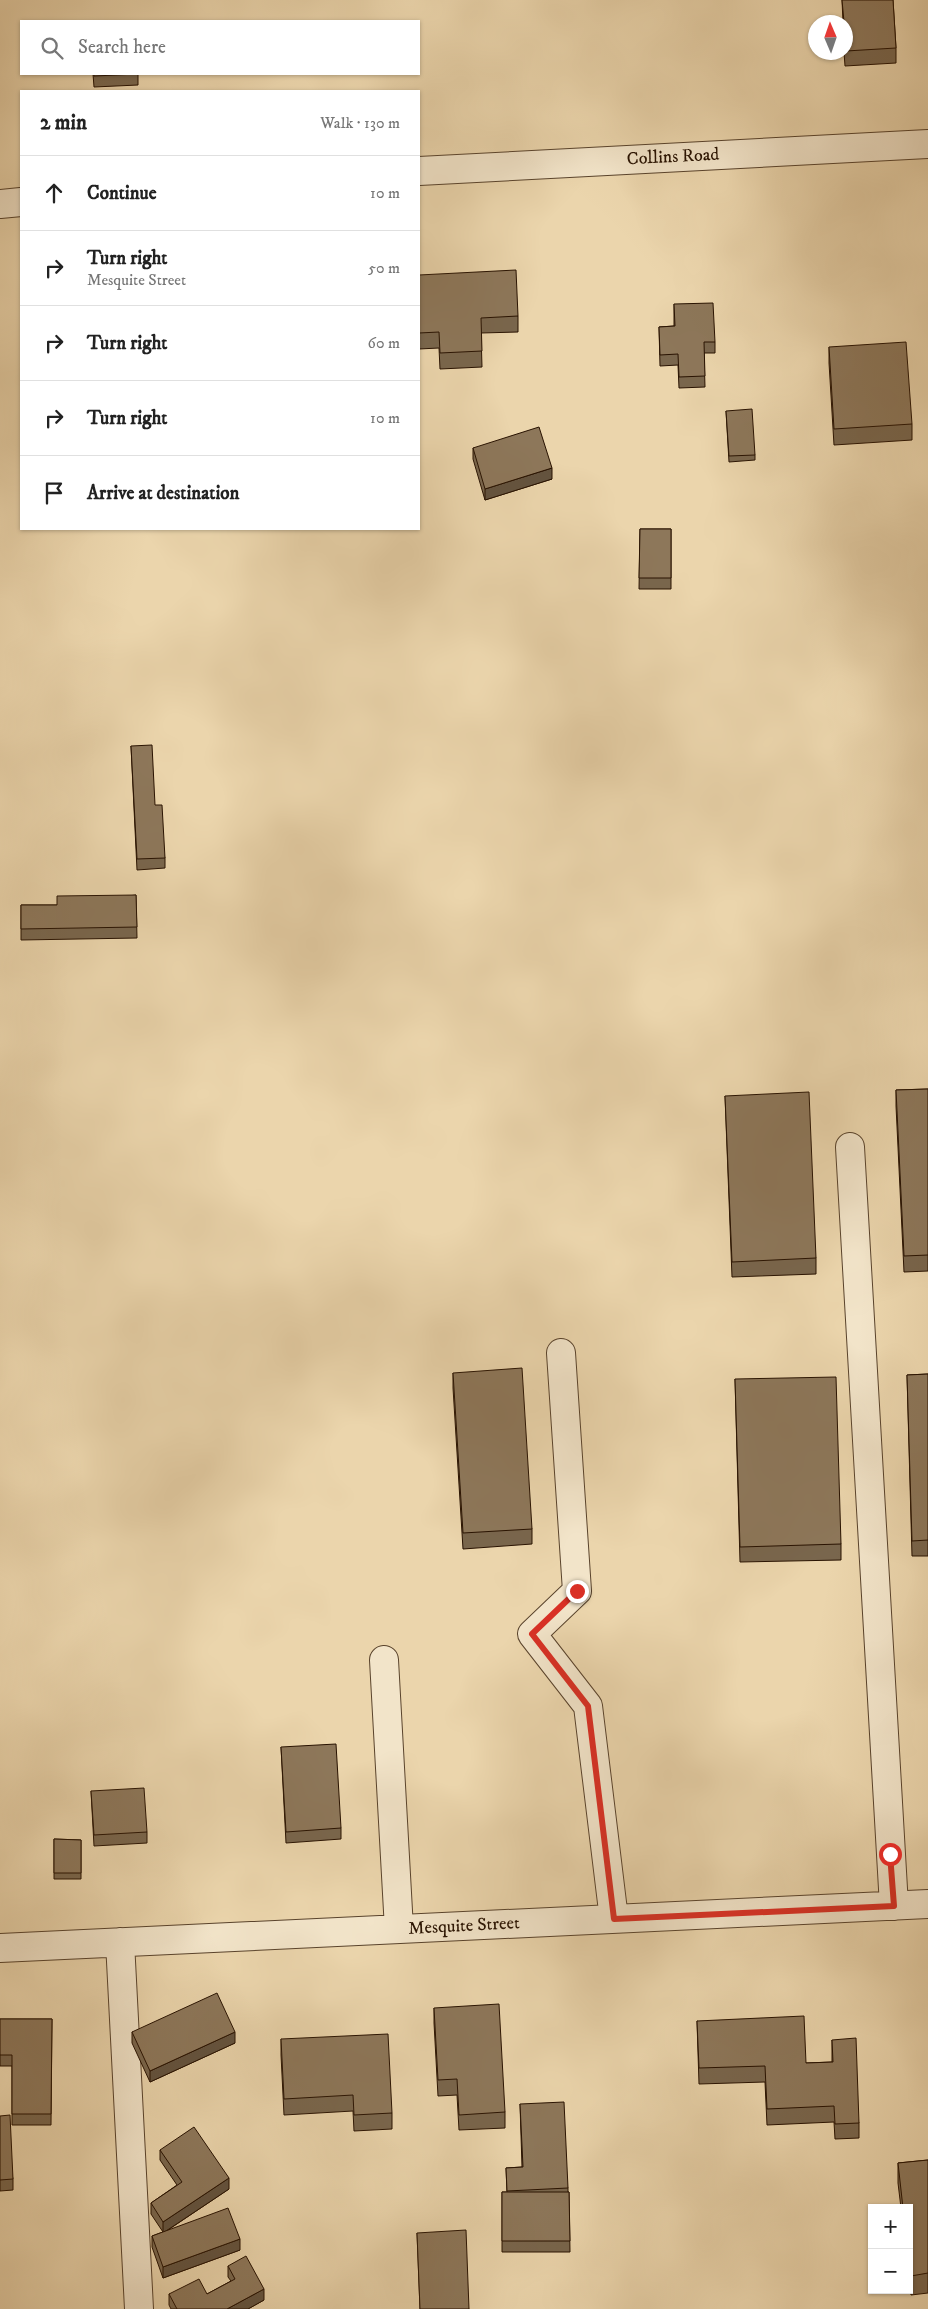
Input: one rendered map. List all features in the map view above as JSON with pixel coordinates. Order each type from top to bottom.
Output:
[{"type":"street","name":"Collins Road","points":[[420,171],[928,144]]},
{"type":"street","points":[[0,204],[20,202]]},
{"type":"street","points":[[850,1147],[894,1906]]},
{"type":"street","points":[[561,1353],[577,1591],[532,1634],[588,1706],[614,1919]]},
{"type":"street","points":[[384,1660],[399,1929]]},
{"type":"street","name":"Mesquite Street","points":[[0,1948],[928,1904]]},
{"type":"street","points":[[120,1942],[139,2309]]},
{"type":"building","points":[[842,0],[893,0],[896,48],[853,51],[853,15],[843,15]]},
{"type":"building","points":[[516,270],[518,316],[481,318],[482,351],[440,353],[439,332],[420,333],[420,275]]},
{"type":"building","points":[[713,303],[715,342],[704,342],[705,376],[679,377],[678,354],[660,355],[659,327],[675,326],[674,304]]},
{"type":"building","points":[[906,342],[912,424],[834,429],[829,347]]},
{"type":"building","points":[[752,409],[755,455],[729,456],[726,411]]},
{"type":"building","points":[[539,427],[552,468],[485,489],[473,448]]},
{"type":"building","points":[[640,529],[671,529],[671,578],[639,578]]},
{"type":"building","points":[[152,745],[155,805],[162,805],[165,858],[137,859],[131,746]]},
{"type":"building","points":[[136,895],[137,927],[21,929],[21,905],[57,905],[57,896]]},
{"type":"building","points":[[928,1089],[928,1255],[904,1256],[896,1090]]},
{"type":"building","points":[[809,1092],[816,1258],[732,1262],[725,1096]]},
{"type":"building","points":[[522,1368],[532,1529],[463,1533],[453,1373]]},
{"type":"building","points":[[928,1374],[928,1540],[912,1541],[907,1375]]},
{"type":"building","points":[[836,1377],[841,1544],[740,1547],[735,1379]]},
{"type":"building","points":[[336,1744],[341,1828],[286,1832],[281,1747]]},
{"type":"building","points":[[144,1788],[147,1832],[94,1835],[91,1791]]},
{"type":"building","points":[[54,1839],[81,1840],[81,1873],[54,1873]]},
{"type":"building","points":[[217,1993],[235,2032],[150,2071],[132,2032]]},
{"type":"building","points":[[499,2004],[505,2112],[459,2115],[457,2079],[438,2080],[434,2008]]},
{"type":"building","points":[[804,2016],[806,2063],[833,2062],[832,2040],[856,2038],[859,2123],[835,2124],[834,2106],[767,2109],[765,2066],[699,2068],[697,2021]]},
{"type":"building","points":[[0,2019],[52,2019],[51,2114],[12,2114],[12,2055],[0,2055]]},
{"type":"building","points":[[388,2034],[392,2113],[354,2115],[353,2095],[284,2099],[281,2039]]},
{"type":"building","points":[[564,2102],[568,2188],[507,2191],[506,2168],[523,2167],[520,2104]]},
{"type":"building","points":[[10,2115],[13,2179],[0,2180],[0,2116]]},
{"type":"building","points":[[194,2127],[229,2178],[163,2222],[151,2203],[182,2182],[160,2150]]},
{"type":"building","points":[[928,2160],[928,2273],[913,2276],[913,2204],[903,2204],[898,2163]]},
{"type":"building","points":[[502,2192],[569,2192],[570,2241],[502,2241]]},
{"type":"building","points":[[228,2208],[240,2239],[163,2267],[152,2236]]},
{"type":"building","points":[[466,2230],[469,2309],[420,2309],[417,2233]]},
{"type":"building","points":[[246,2256],[264,2289],[227,2309],[177,2309],[169,2294],[199,2279],[207,2294],[235,2279],[228,2266]]},
{"type":"route","points":[[577,1591],[532,1634],[588,1706],[614,1919],[894,1906],[890,1854]]}]
